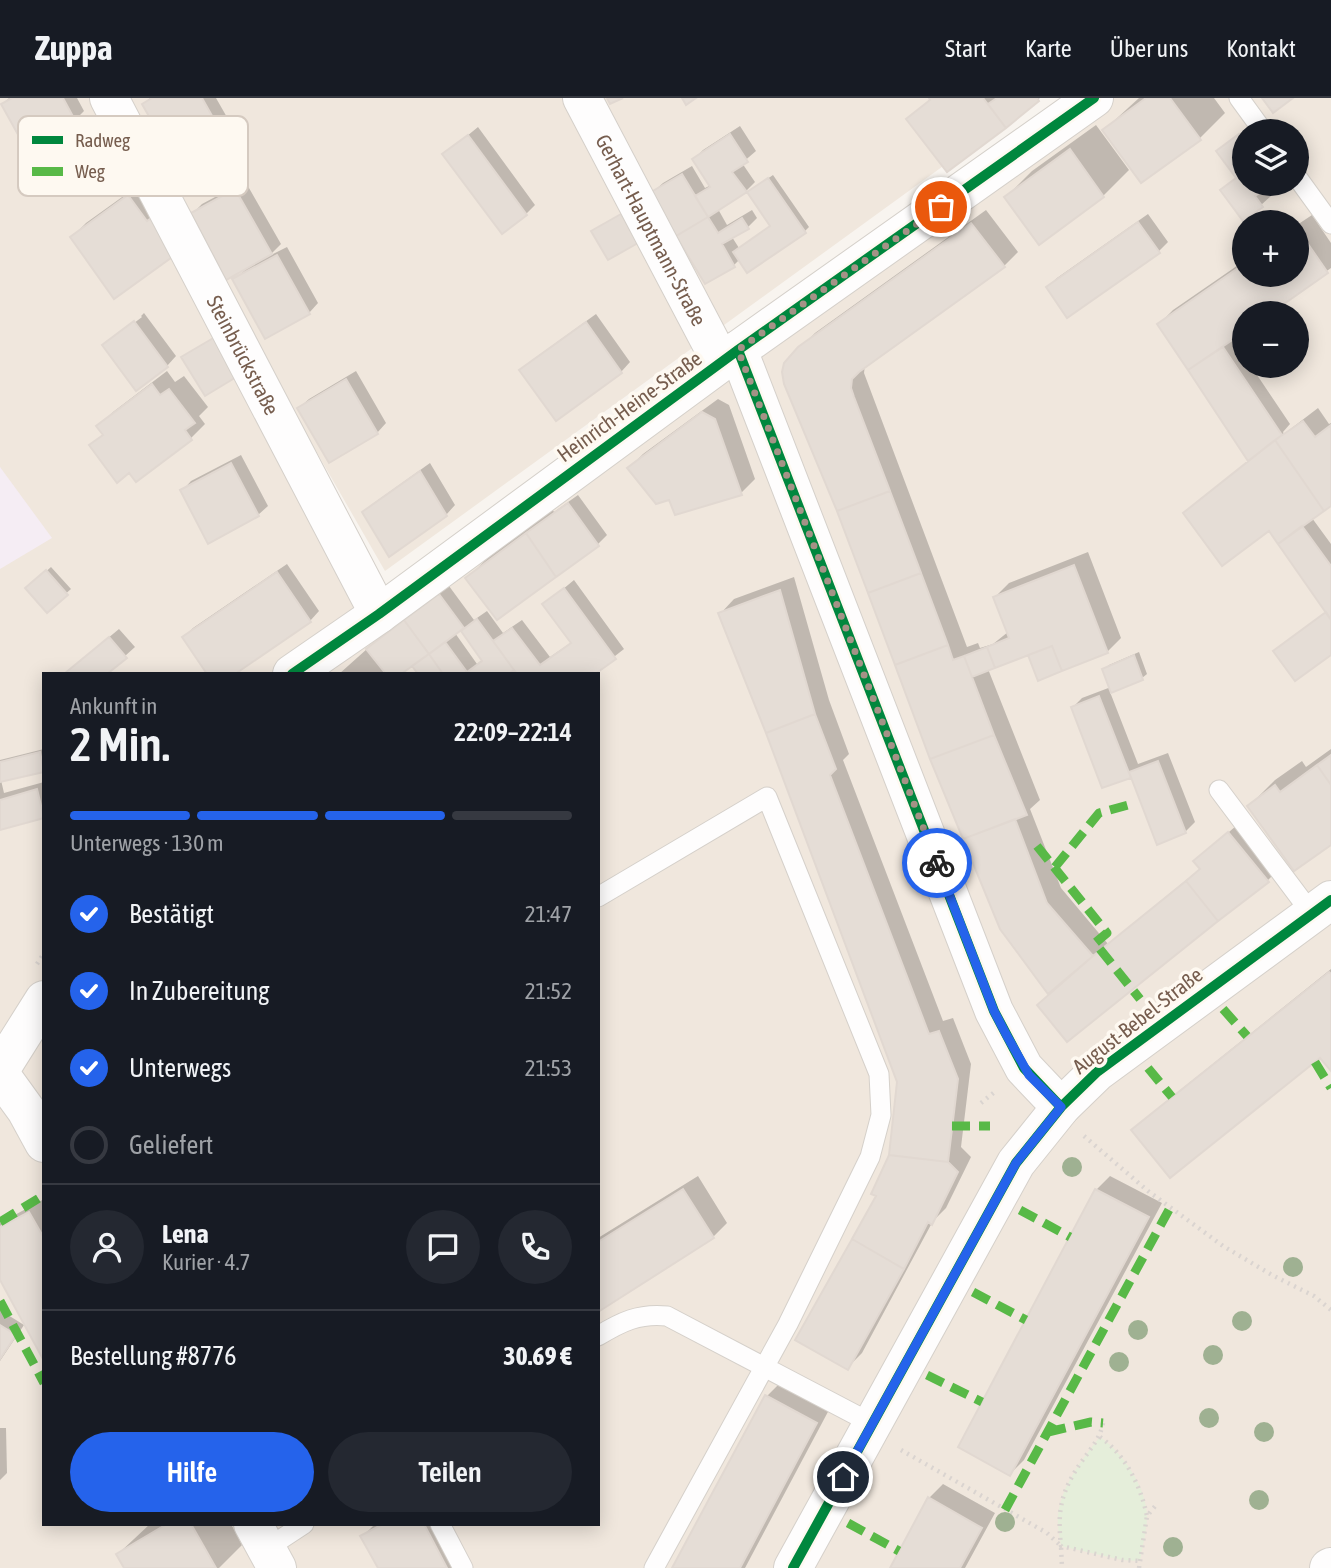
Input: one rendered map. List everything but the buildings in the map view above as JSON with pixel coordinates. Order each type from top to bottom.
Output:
[{"type":"street","name":"Steinbrückstraße","points":[[109,98],[118,116]]},
{"type":"street","name":"Gerhart-Hauptmann-Straße","points":[[582,98],[730,356],[994,1011],[1024,1068],[1069,1118]]},
{"type":"street","name":"Heinrich-Heine-Straße","points":[[295,672],[379,614],[1076,104]]},
{"type":"street","name":"Steinbrückstraße","points":[[160,196],[379,614]]},
{"type":"street","name":"August-Bebel-Straße","points":[[793,1568],[881,1434],[1016,1163],[1069,1118],[1097,1072],[1322,907]]},
{"type":"street","points":[[42,1003],[0,1072],[42,1139]]},
{"type":"lane","points":[[1239,98],[1255,119]]},
{"type":"lane","points":[[1309,191],[1328,213]]},
{"type":"lane","points":[[1219,790],[1322,907]]},
{"type":"lane","points":[[600,896],[767,797],[879,1074],[881,1115],[870,1157],[765,1366],[654,1568]]},
{"type":"lane","points":[[600,1335],[624,1320],[654,1315],[667,1316],[765,1366],[881,1434]]},
{"type":"lane","points":[[265,1547],[301,1526]]},
{"type":"lane","points":[[441,1526],[463,1568]]},
{"type":"path","points":[[1069,1118],[1148,1191],[1223,1246],[1314,1296],[1331,1310]]},
{"type":"path","points":[[1062,1568],[1058,1518],[1061,1500],[1075,1471],[1100,1437],[1103,1423]]},
{"type":"path","points":[[881,1434],[1047,1533],[1060,1546],[1122,1560],[1140,1561]]},
{"type":"path","points":[[1100,1437],[1111,1445],[1142,1493],[1147,1516],[1139,1568]]},
{"type":"path","points":[[1147,1516],[1156,1505]]},
{"type":"shaded area","points":[[0,98],[108,98],[117,116],[18,116],[18,196],[159,196],[377,613],[292,672],[42,672],[42,1000],[0,1068]]},
{"type":"shaded area","points":[[113,98],[1037,98],[385,571],[169,196],[248,196],[248,116],[123,116]]},
{"type":"shaded area","points":[[1097,98],[1331,98],[1331,1568],[0,1568],[0,1073],[42,1006],[42,1526],[600,1526],[600,672],[296,672]]},
{"type":"shaded area","points":[[0,467],[52,538],[0,569]]},
{"type":"green space","points":[[1100,1437],[1125,1462],[1143,1495],[1147,1522],[1140,1561],[1122,1560],[1061,1546],[1058,1520],[1063,1495],[1079,1464]]},
{"type":"marked path","points":[[1055,867],[1099,813],[1132,804]]},
{"type":"marked path","points":[[1037,846],[1107,933],[1095,943],[1140,999]]},
{"type":"marked path","points":[[1223,1009],[1247,1036]]},
{"type":"marked path","points":[[1315,1062],[1331,1088]]},
{"type":"marked path","points":[[1148,1068],[1172,1097]]},
{"type":"marked path","points":[[952,1126],[990,1126]]},
{"type":"marked path","points":[[0,1222],[42,1196]]},
{"type":"marked path","points":[[1005,1510],[1171,1206]]},
{"type":"marked path","points":[[1020,1210],[1070,1237]]},
{"type":"marked path","points":[[973,1292],[1026,1320]]},
{"type":"marked path","points":[[0,1301],[42,1379]]},
{"type":"marked path","points":[[927,1375],[982,1402]]},
{"type":"marked path","points":[[1048,1432],[1091,1422],[1103,1423]]},
{"type":"marked path","points":[[848,1523],[899,1551]]},
{"type":"cycle path","points":[[295,672],[379,614],[738,350],[1094,98]]},
{"type":"cycle path","points":[[738,350],[994,1011],[1024,1068],[1061,1107]]},
{"type":"cycle path","points":[[793,1568],[1016,1163],[1061,1107],[1097,1072],[1331,900]]},
{"type":"way so far","points":[[937,863],[738,350],[941,207]]},
{"type":"route","points":[[843,1477],[1016,1163],[1061,1107],[1029,1075],[994,1011],[937,863]]}]
